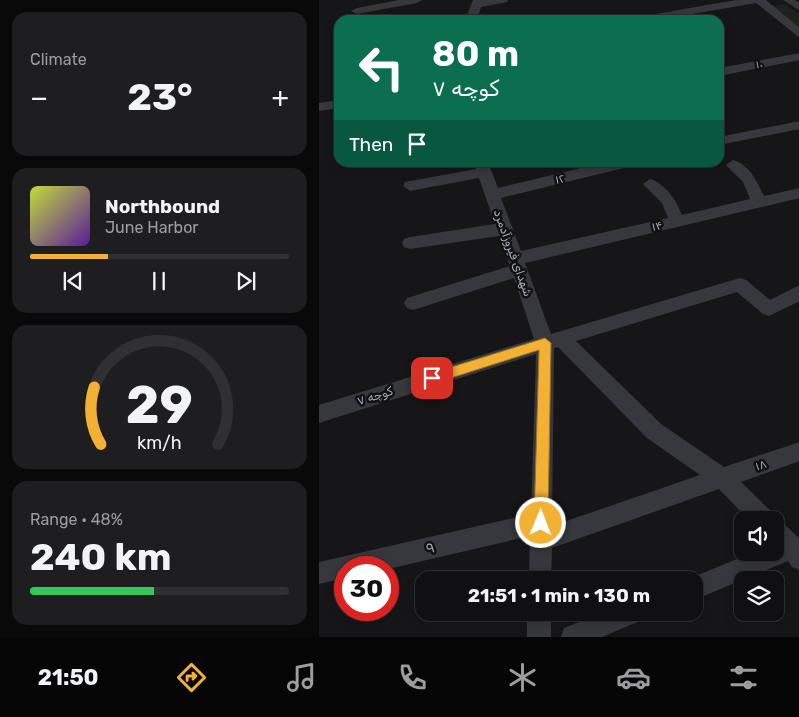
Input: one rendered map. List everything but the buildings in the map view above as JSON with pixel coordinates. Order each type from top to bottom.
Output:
[{"type":"street","points":[[357,11],[417,0]]},
{"type":"street","points":[[473,15],[477,2],[503,0]]},
{"type":"street","points":[[668,15],[757,0],[799,35]]},
{"type":"street","points":[[788,0],[799,8]]},
{"type":"street","name":"۱۰","points":[[724,71],[799,56]]},
{"type":"street","points":[[319,107],[334,105]]},
{"type":"street","points":[[724,140],[799,125]]},
{"type":"street","points":[[733,165],[749,180],[759,202]]},
{"type":"street","points":[[410,186],[482,167]]},
{"type":"street","name":"شهدای فیروزآدمرد","points":[[482,167],[517,264],[553,340]]},
{"type":"street","name":"۱۲","points":[[492,195],[607,167]]},
{"type":"street","points":[[650,184],[667,200],[677,221]]},
{"type":"street","name":"۱۴","points":[[413,302],[517,264],[677,221],[799,192]]},
{"type":"street","points":[[410,243],[504,229]]},
{"type":"street","name":"کوچه ۷","points":[[319,414],[553,340],[740,285],[769,309],[799,292]]},
{"type":"street","points":[[553,340],[654,431],[723,479],[755,511]]},
{"type":"street","points":[[540,571],[553,340]]},
{"type":"street","name":"۱۸","points":[[541,532],[723,479],[799,451]]},
{"type":"street","name":"۹","points":[[319,573],[541,532]]},
{"type":"street","points":[[703,585],[796,554],[784,541]]},
{"type":"street","points":[[539,621],[539,637]]},
{"type":"street","points":[[573,637],[612,621]]},
{"type":"shaded area","points":[[784,4],[799,14],[799,31],[771,7]]},
{"type":"route","points":[[432,378],[545,343],[541,523]]}]
